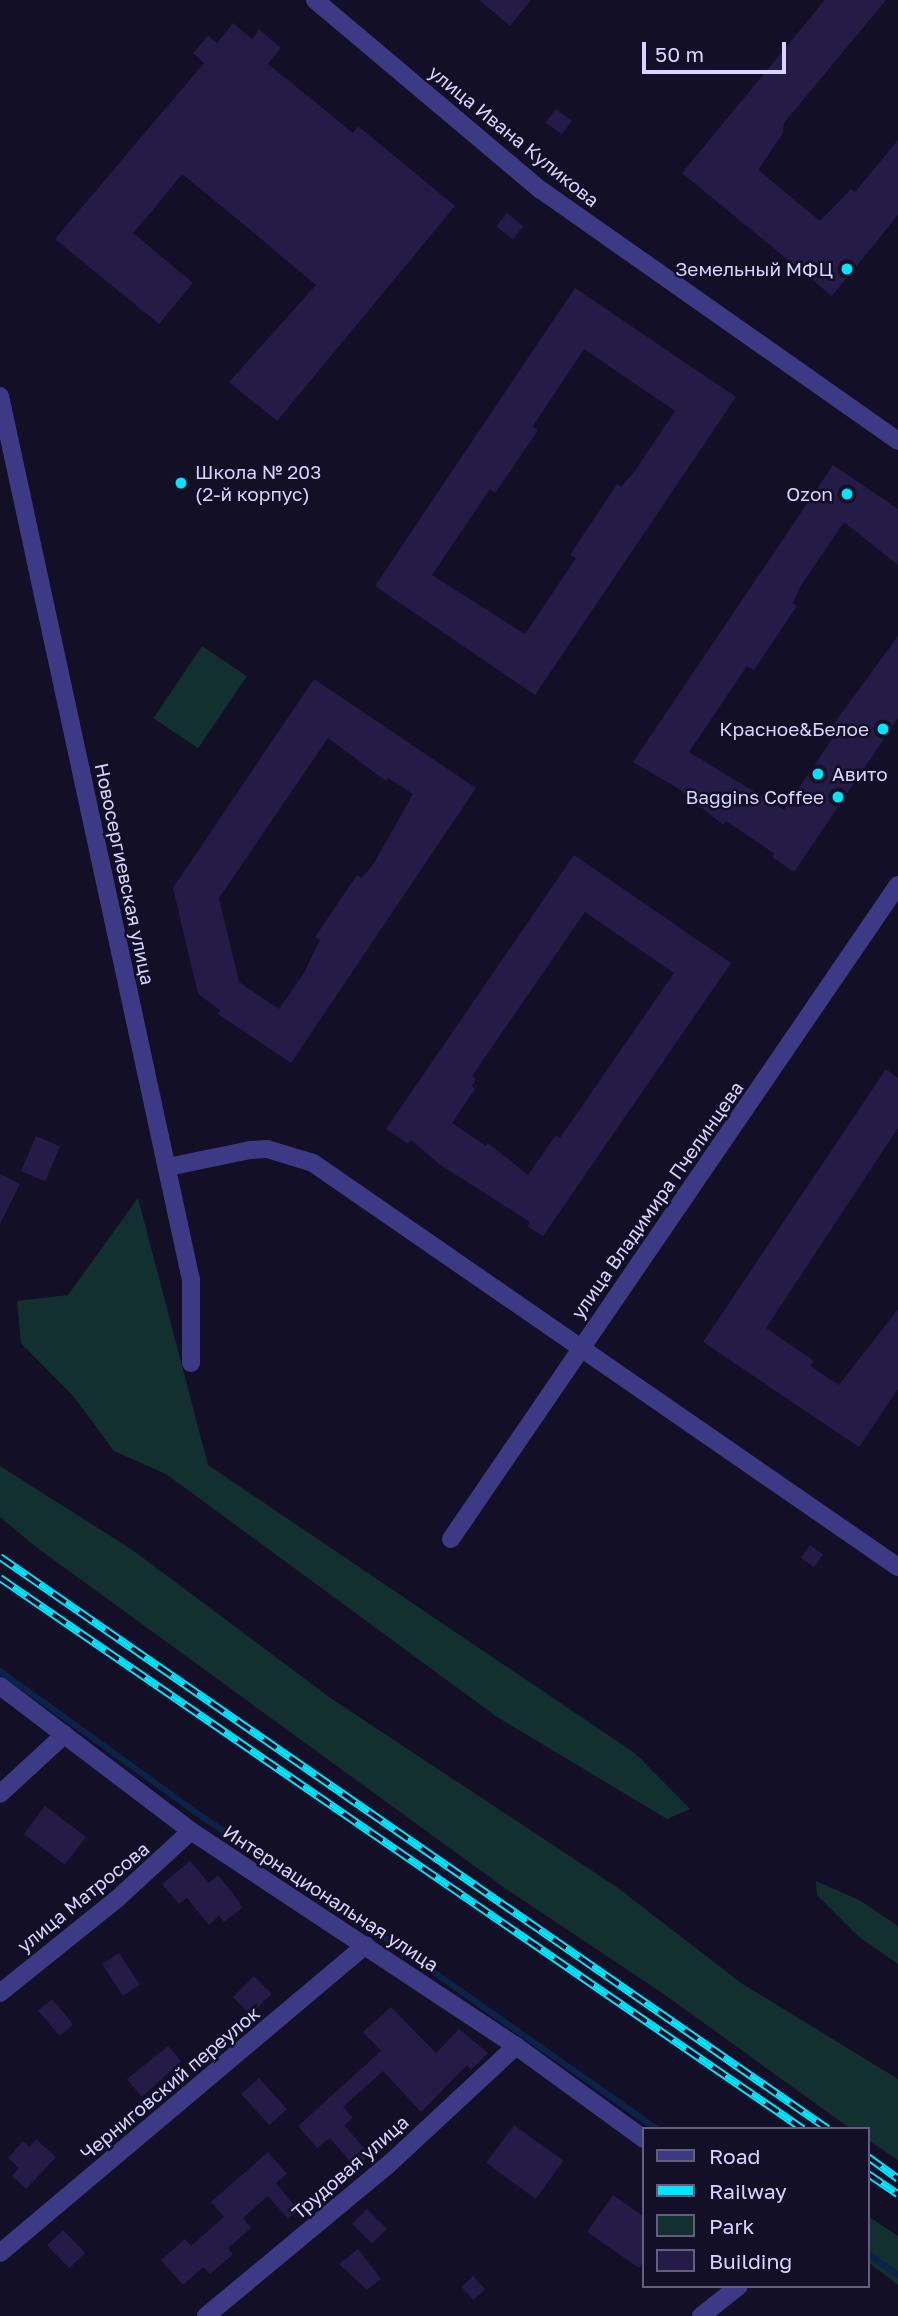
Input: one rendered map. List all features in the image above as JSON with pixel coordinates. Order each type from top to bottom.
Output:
[{"type":"street","name":"улица Ивана Куликова","points":[[315,0],[541,190],[898,441]]},
{"type":"street","name":"Новосергиевская улица","points":[[0,396],[191,1280],[191,1363]]},
{"type":"street","name":"улица Владимира Пчелинцева","points":[[451,1539],[898,885]]},
{"type":"street","points":[[168,1167],[267,1149],[313,1163],[578,1350],[898,1567]]},
{"type":"street","name":"Интернациональная улица","points":[[0,1686],[191,1831],[516,2046],[642,2138]]},
{"type":"street","points":[[0,1794],[65,1734]]},
{"type":"street","name":"улица Матросова","points":[[0,1993],[117,1899],[191,1831]]},
{"type":"street","name":"Черниговский переулок","points":[[0,2253],[366,1945]]},
{"type":"street","name":"Трудовая улица","points":[[206,2316],[388,2165],[516,2046]]},
{"type":"street","points":[[701,2316],[736,2288]]},
{"type":"green space","points":[[202,646],[247,676],[198,748],[153,718]]},
{"type":"green space","points":[[138,1198],[208,1465],[636,1754],[690,1809],[667,1819],[497,1717],[166,1474],[114,1451],[74,1397],[21,1343],[17,1301],[68,1295]]},
{"type":"green space","points":[[0,1466],[131,1549],[332,1699],[618,1888],[741,1983],[898,2079],[898,2160],[870,2141],[870,2127],[848,2127],[665,1995],[506,1889],[36,1547],[0,1517]]},
{"type":"green space","points":[[816,1881],[859,1900],[898,1926],[898,1964],[859,1937],[817,1895]]},
{"type":"green space","points":[[870,2217],[898,2236],[898,2285],[870,2264]]},
{"type":"building","points":[[479,0],[531,0],[510,26]]},
{"type":"building","points":[[825,0],[886,0],[784,123],[783,133],[758,170],[820,221],[851,189],[855,192],[898,140],[898,215],[832,296],[682,173]]},
{"type":"building","points":[[233,23],[252,39],[259,29],[281,48],[268,64],[353,133],[358,126],[455,206],[277,421],[229,382],[316,285],[242,223],[182,174],[133,233],[193,283],[159,324],[55,239],[204,63],[193,53],[208,36],[217,43]]},
{"type":"building","points":[[556,109],[572,121],[562,135],[546,123]]},
{"type":"building","points":[[507,213],[523,226],[513,239],[496,226]]},
{"type":"building","points":[[575,288],[736,397],[535,695],[375,586]],"holes":[[[584,349],[675,411],[634,472],[621,487],[617,484],[570,555],[576,558],[525,634],[432,575],[490,489],[495,493],[538,430],[533,426]]]},
{"type":"building","points":[[833,465],[898,509],[898,565],[844,522],[800,587],[793,603],[797,606],[754,670],[747,666],[689,752],[784,810],[834,736],[828,732],[898,636],[898,718],[794,872],[772,857],[775,854],[726,821],[723,825],[679,789],[633,762]]},
{"type":"building","points":[[314,679],[476,788],[291,1063],[218,1014],[220,1010],[198,994],[173,888]],"holes":[[[328,738],[386,781],[388,778],[413,794],[374,863],[362,878],[357,875],[315,937],[320,940],[304,973],[279,1009],[239,982],[219,898]]]},
{"type":"building","points":[[574,855],[731,963],[543,1236],[527,1226],[530,1222],[442,1166],[411,1140],[408,1144],[386,1129]],"holes":[[[585,912],[674,973],[560,1138],[556,1135],[528,1175],[488,1143],[486,1146],[452,1123],[475,1089],[472,1086],[476,1079],[472,1076]]]},
{"type":"building","points":[[886,1069],[898,1078],[898,1128],[766,1328],[814,1361],[810,1366],[839,1385],[898,1309],[898,1389],[859,1447],[703,1342]]},
{"type":"building","points":[[36,1136],[60,1146],[45,1181],[21,1171]]},
{"type":"building","points":[[0,1174],[20,1184],[0,1224]]},
{"type":"building","points":[[810,1545],[823,1554],[814,1567],[801,1558]]},
{"type":"building","points":[[45,1806],[86,1837],[65,1865],[24,1834]]},
{"type":"building","points":[[190,1861],[209,1883],[218,1875],[242,1908],[224,1922],[219,1916],[209,1925],[187,1898],[179,1904],[162,1884]]},
{"type":"building","points":[[119,1953],[140,1985],[123,1996],[102,1964]]},
{"type":"building","points":[[254,1976],[272,1994],[250,2015],[233,1997]]},
{"type":"building","points":[[52,1999],[73,2024],[59,2036],[38,2011]]},
{"type":"building","points":[[391,2007],[436,2053],[459,2029],[488,2053],[471,2070],[467,2065],[421,2112],[383,2071],[343,2107],[353,2118],[344,2125],[370,2155],[355,2167],[330,2138],[317,2148],[298,2126],[381,2051],[363,2032]]},
{"type":"building","points":[[168,2046],[181,2061],[142,2097],[127,2079]]},
{"type":"building","points":[[259,2078],[287,2109],[269,2125],[241,2094]]},
{"type":"building","points":[[514,2125],[563,2161],[536,2199],[486,2163]]},
{"type":"building","points":[[36,2139],[56,2157],[26,2189],[12,2176],[19,2168],[8,2158],[23,2141],[30,2147]]},
{"type":"building","points":[[268,2152],[287,2174],[276,2183],[298,2210],[288,2219],[268,2196],[243,2218],[251,2228],[228,2248],[233,2254],[210,2274],[203,2267],[183,2285],[161,2260],[185,2239],[191,2246],[224,2217],[211,2202]]},
{"type":"building","points":[[613,2195],[642,2216],[642,2264],[639,2268],[587,2232]]},
{"type":"building","points":[[367,2209],[387,2229],[372,2244],[352,2224]]},
{"type":"building","points":[[63,2230],[85,2253],[69,2268],[47,2245]]},
{"type":"building","points":[[358,2249],[381,2279],[367,2290],[339,2264]]},
{"type":"building","points":[[473,2276],[485,2289],[474,2300],[461,2287]]},
{"type":"waterway","points":[[0,1671],[198,1814],[378,1933],[654,2127]]},
{"type":"waterway","points":[[870,2255],[898,2275]]},
{"type":"railway","points":[[0,1557],[825,2127]]},
{"type":"railway","points":[[0,1578],[800,2127]]},
{"type":"railway","points":[[870,2158],[898,2179]]},
{"type":"railway","points":[[870,2175],[898,2194]]},
{"type":"place","name":"Земельный МФЦ","points":[[847,269]]},
{"type":"place","name":"Школа № 203 (2-й корпус)","points":[[181,483]]},
{"type":"place","name":"Ozon","points":[[847,494]]},
{"type":"place","name":"Красное&Белое","points":[[883,729]]},
{"type":"place","name":"Авито","points":[[818,774]]},
{"type":"place","name":"Baggins Coffee","points":[[838,797]]}]
